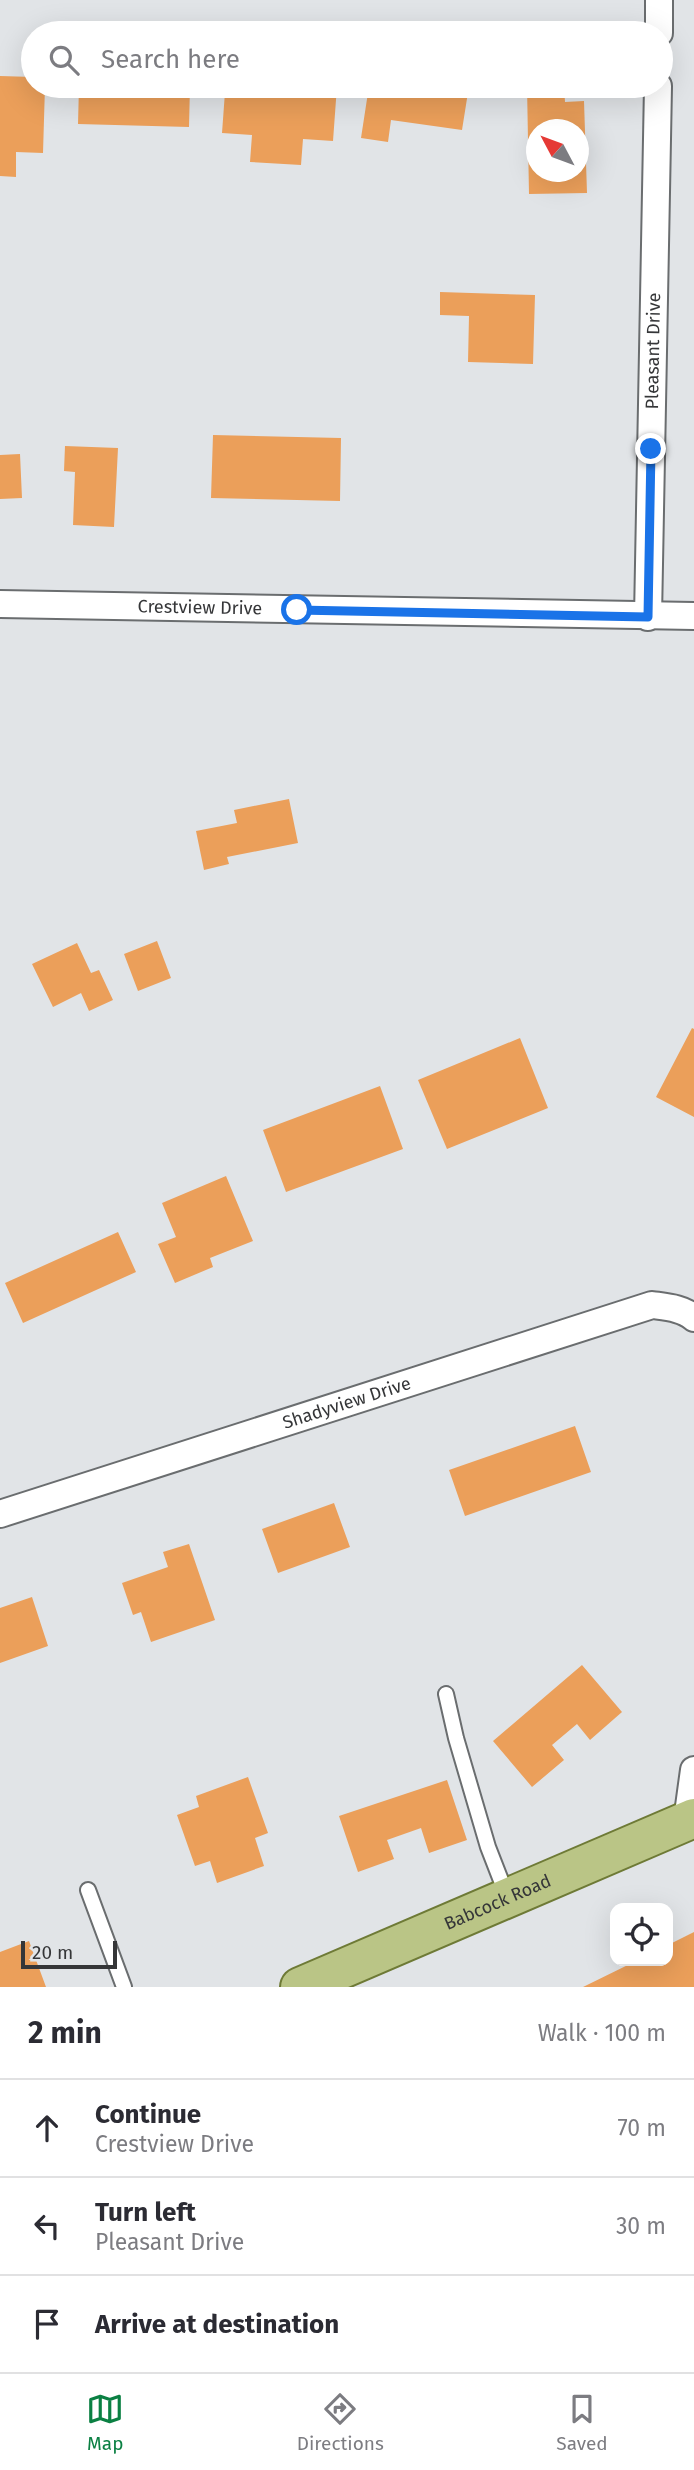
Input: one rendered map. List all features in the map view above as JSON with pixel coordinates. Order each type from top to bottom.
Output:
[{"type":"main road","name":"Babcock Road","points":[[300,1987],[690,1819]]},
{"type":"street","points":[[659,0],[659,21]]},
{"type":"street","name":"Pleasant Drive","points":[[648,617],[658,98]]},
{"type":"street","name":"Crestview Drive","points":[[0,604],[694,616]]},
{"type":"street","name":"Shadyview Drive","points":[[0,1514],[652,1305],[671,1307],[691,1314],[694,1318]]},
{"type":"street","points":[[690,1819],[694,1770]]},
{"type":"lane","points":[[446,1694],[488,1847],[508,1897]]},
{"type":"lane","points":[[88,1890],[124,1987]]},
{"type":"building","points":[[0,76],[21,77],[21,98],[45,98],[43,153],[16,152],[16,177],[0,176]]},
{"type":"building","points":[[79,98],[190,98],[189,127],[78,124]]},
{"type":"building","points":[[225,98],[336,98],[333,141],[303,139],[301,165],[250,162],[252,135],[222,133]]},
{"type":"building","points":[[367,98],[467,98],[462,130],[391,120],[388,142],[361,138]]},
{"type":"building","points":[[527,98],[584,101],[585,119],[528,119]]},
{"type":"building","points":[[529,182],[587,182],[587,193],[529,194]]},
{"type":"building","points":[[440,292],[535,295],[533,364],[468,362],[469,316],[440,315]]},
{"type":"building","points":[[213,435],[341,438],[340,501],[211,498]]},
{"type":"building","points":[[65,446],[118,448],[114,527],[73,525],[75,472],[64,471]]},
{"type":"building","points":[[20,454],[22,498],[0,499],[0,455]]},
{"type":"building","points":[[289,799],[298,843],[227,857],[229,864],[204,870],[196,831],[237,823],[234,810]]},
{"type":"building","points":[[157,941],[171,978],[138,991],[124,954]]},
{"type":"building","points":[[77,943],[91,973],[99,970],[113,1000],[89,1011],[81,993],[53,1007],[32,964]]},
{"type":"building","points":[[692,1028],[694,1029],[694,1117],[656,1097]]},
{"type":"building","points":[[520,1038],[548,1108],[447,1149],[418,1080]]},
{"type":"building","points":[[380,1086],[403,1149],[286,1192],[263,1130]]},
{"type":"building","points":[[226,1176],[253,1241],[210,1258],[213,1267],[175,1283],[158,1244],[176,1237],[162,1203]]},
{"type":"building","points":[[118,1232],[136,1272],[23,1323],[5,1283]]},
{"type":"building","points":[[575,1426],[591,1472],[465,1516],[449,1470]]},
{"type":"building","points":[[334,1503],[350,1547],[278,1573],[262,1529]]},
{"type":"building","points":[[189,1544],[215,1620],[151,1642],[141,1612],[133,1615],[122,1583],[168,1567],[163,1552]]},
{"type":"building","points":[[32,1597],[48,1646],[0,1663],[0,1608]]},
{"type":"building","points":[[582,1665],[622,1712],[590,1740],[577,1724],[552,1745],[564,1760],[532,1787],[493,1741]]},
{"type":"building","points":[[248,1777],[268,1833],[255,1838],[264,1866],[217,1883],[210,1861],[195,1866],[177,1815],[199,1807],[196,1796]]},
{"type":"building","points":[[447,1780],[467,1840],[429,1853],[421,1828],[387,1840],[394,1859],[358,1872],[339,1816]]},
{"type":"building","points":[[694,1932],[694,1987],[583,1987],[626,1966],[673,1966],[673,1942]]},
{"type":"building","points":[[29,1941],[46,1987],[0,1987],[0,1952]]},
{"type":"route","points":[[297,610],[648,617],[651,449]]}]
